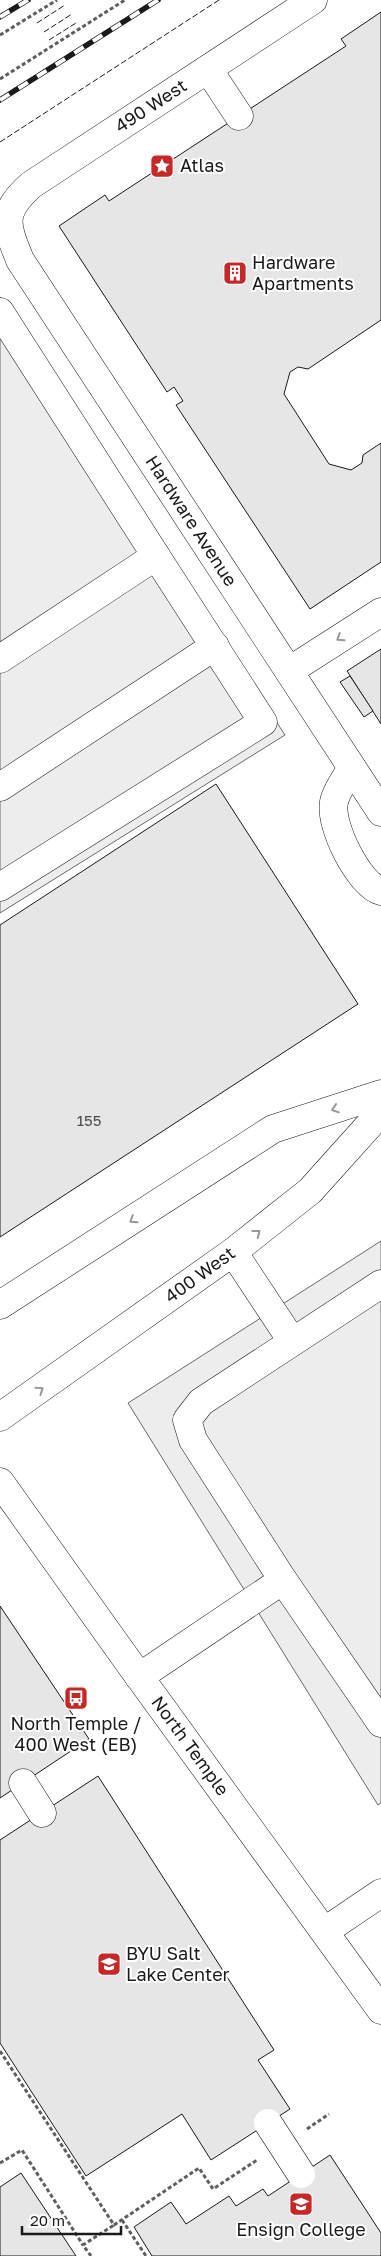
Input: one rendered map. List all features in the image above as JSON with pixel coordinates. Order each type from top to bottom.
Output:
[{"type":"street","name":"490 West","points":[[4,230],[10,211],[18,197],[31,186],[314,0]]},
{"type":"street","points":[[208,69],[238,116]]},
{"type":"street","name":"Hardware Avenue","points":[[4,230],[10,267],[289,672],[381,812]]},
{"type":"street","points":[[0,312],[263,722],[0,887]]},
{"type":"street","points":[[0,659],[156,556]]},
{"type":"street","points":[[289,672],[381,612]]},
{"type":"street","points":[[0,787],[215,646]]},
{"type":"street","points":[[352,768],[334,802],[334,824],[340,841],[361,873],[375,889],[381,891]]},
{"type":"street","name":"400 West","points":[[0,1417],[233,1252],[310,1191],[380,1111]]},
{"type":"street","name":"400 West","points":[[0,1305],[273,1129],[380,1111]]},
{"type":"street","points":[[233,1252],[292,1341]]},
{"type":"street","points":[[381,1284],[201,1402],[188,1420],[193,1440],[282,1580],[381,1723]]},
{"type":"street","name":"North Temple","points":[[0,1482],[381,2010]]},
{"type":"street","points":[[139,1677],[282,1580]]},
{"type":"street","points":[[23,1783],[42,1813]]},
{"type":"street","points":[[325,1931],[381,1893]]},
{"type":"street","points":[[268,2123],[301,2174]]},
{"type":"path","points":[[0,35],[57,0]]},
{"type":"path","points":[[0,79],[125,0]]},
{"type":"path","points":[[0,2050],[114,2225]]},
{"type":"path","points":[[304,2130],[329,2114]]},
{"type":"path","points":[[0,2163],[22,2150],[91,2256]]},
{"type":"path","points":[[84,2245],[199,2168],[213,2189],[263,2157]]},
{"type":"path","points":[[122,2220],[146,2256]]},
{"type":"shaded area","points":[[0,297],[285,735],[0,913]]},
{"type":"shaded area","points":[[381,1241],[381,1803],[378,1805],[128,1403]]},
{"type":"building","name":"Hardware Apartments","points":[[381,12],[381,320],[308,369],[298,367],[290,372],[284,394],[329,464],[351,470],[362,463],[363,455],[381,443],[381,562],[310,609],[176,405],[183,401],[174,387],[167,392],[59,226],[105,195],[109,201],[346,46],[341,39]]},
{"type":"building","points":[[381,649],[381,724],[347,671]]},
{"type":"building","points":[[350,676],[373,711],[364,717],[340,682]]},
{"type":"building","points":[[216,784],[358,1004],[0,1237],[0,925]]},
{"type":"building","points":[[0,1606],[89,1739],[0,1798]]},
{"type":"building","name":"BYU Salt Lake Center","points":[[98,1776],[274,2050],[258,2060],[290,2109],[211,2160],[182,2114],[86,2176],[0,2043],[0,1840]]},
{"type":"building","name":"Ensign College","points":[[330,2155],[381,2233],[381,2256],[152,2256],[134,2227],[171,2202],[186,2224],[229,2196],[236,2206],[263,2189],[268,2196]]},
{"type":"building","points":[[21,2173],[76,2256],[0,2256],[0,2187]]},
{"type":"railway","points":[[0,17],[28,0]]},
{"type":"railway","points":[[0,100],[158,0]]},
{"type":"fence","points":[[0,142],[219,0]]},
{"type":"fence","points":[[37,23],[65,5]]},
{"type":"fence","points":[[44,32],[72,14]]},
{"type":"fence","points":[[49,40],[76,23]]},
{"type":"place","name":"Atlas","points":[[162,166]]},
{"type":"place","name":"Hardware Apartments","points":[[235,273]]},
{"type":"place","name":"North Temple / 400 West (EB)","points":[[76,1698]]},
{"type":"place","name":"BYU Salt Lake Center","points":[[109,1964]]},
{"type":"place","name":"Ensign College","points":[[301,2204]]}]
